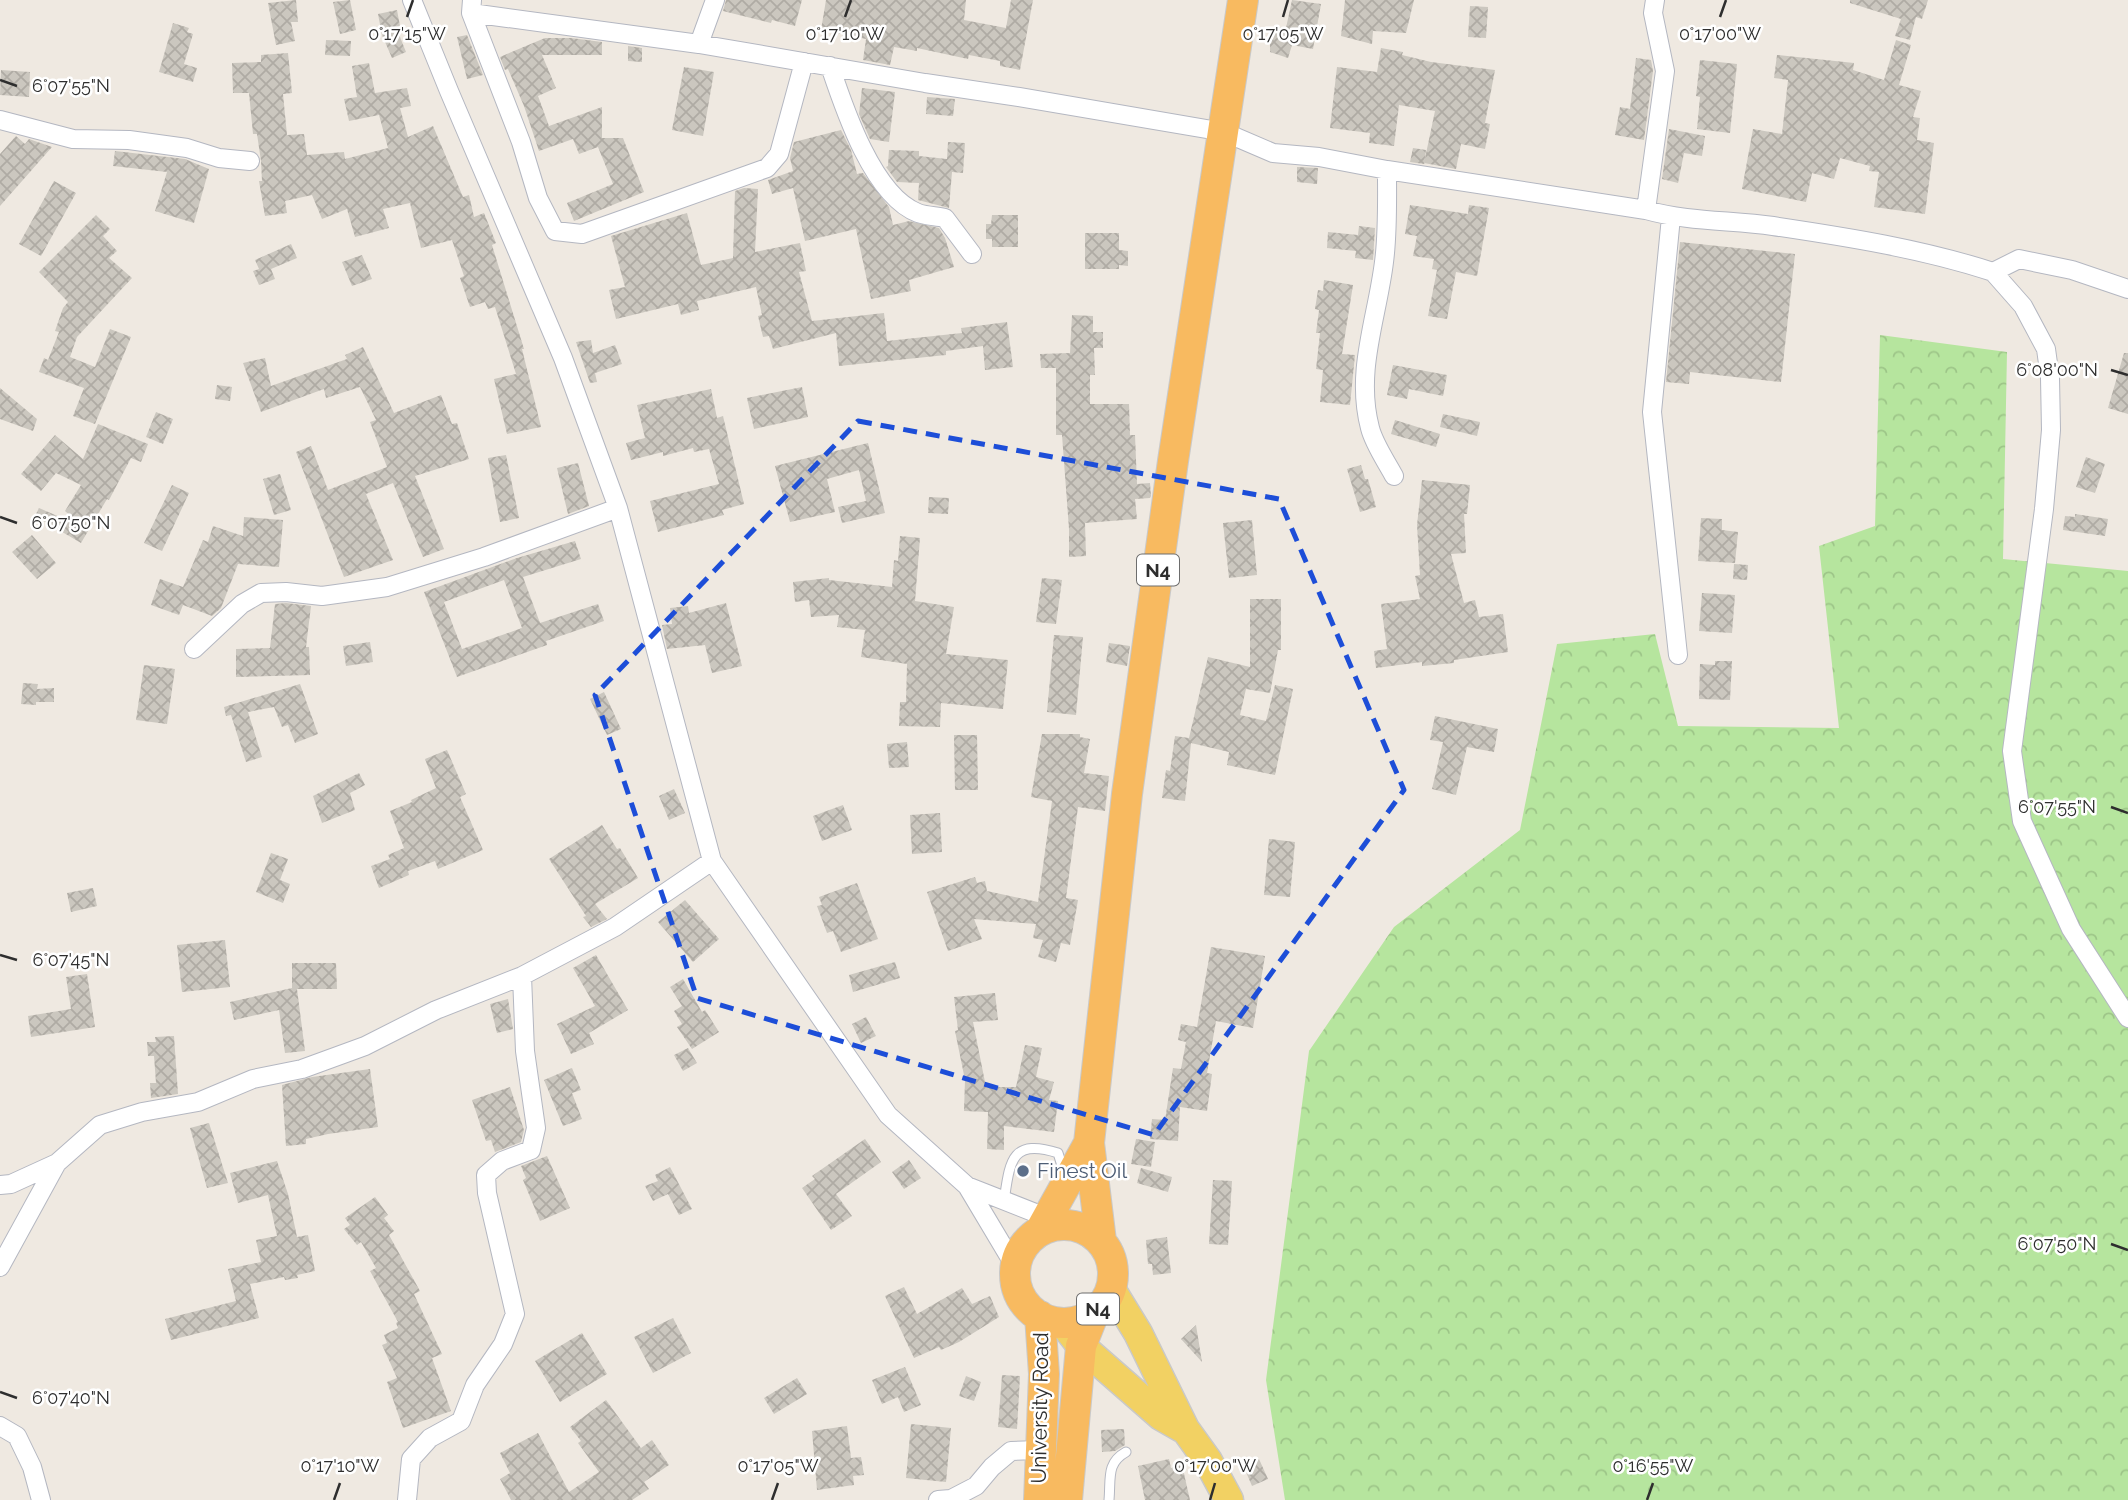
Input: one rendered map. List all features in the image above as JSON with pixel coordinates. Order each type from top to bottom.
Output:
[{"type":"highway","name":"N4","points":[[1062,1328],[1103,1301],[1112,1264],[1101,1241],[1089,1143],[1131,768],[1173,461],[1243,0]]},
{"type":"highway","name":"N4","points":[[1016,1268],[1024,1247],[1051,1225],[1066,1187],[1089,1143]]},
{"type":"highway","points":[[1051,1225],[1089,1231],[1101,1241]]},
{"type":"highway","points":[[1016,1268],[1016,1279],[1024,1301],[1062,1328]]},
{"type":"highway","name":"University Road","points":[[1038,1500],[1044,1374],[1062,1328]]},
{"type":"highway","name":"University Road","points":[[1062,1328],[1072,1432],[1067,1500]]},
{"type":"main road","points":[[1103,1301],[1139,1333],[1185,1429],[1208,1461],[1229,1500]]},
{"type":"main road","points":[[1062,1328],[1161,1416],[1185,1429]]},
{"type":"street","points":[[412,0],[563,358],[618,508],[712,861],[888,1115],[967,1186],[1016,1268]]},
{"type":"street","points":[[699,44],[715,0]]},
{"type":"street","points":[[1646,210],[1665,71],[1653,13],[1656,0]]},
{"type":"street","points":[[804,62],[779,154],[767,168],[582,234],[555,231],[538,198],[521,142],[471,7],[699,44],[1224,132],[1273,153],[1319,157],[1646,210],[1671,217],[1773,226],[1948,257],[1993,272],[2023,306],[2046,349],[2050,378],[2051,430],[2044,509],[2012,751],[2022,821],[2071,929],[2128,1018]]},
{"type":"street","points":[[830,66],[857,141],[891,193],[916,213],[944,218],[972,254]]},
{"type":"street","points":[[0,120],[73,139],[129,140],[187,148],[219,158],[250,161]]},
{"type":"street","points":[[1387,170],[1384,262],[1376,316],[1367,349],[1363,393],[1370,431],[1394,476]]},
{"type":"street","points":[[1671,217],[1652,412],[1678,655]]},
{"type":"street","points":[[1993,272],[2019,259],[2072,270],[2128,289]]},
{"type":"street","points":[[194,649],[242,604],[261,593],[321,596],[387,587],[484,558],[618,508]]},
{"type":"street","points":[[0,1185],[11,1184],[57,1163],[100,1125],[142,1112],[198,1102],[253,1079],[302,1069],[365,1046],[436,1010],[522,976],[615,927],[712,861]]},
{"type":"street","points":[[407,1500],[411,1459],[430,1438],[461,1420],[475,1385],[503,1345],[515,1314],[487,1193],[486,1175],[502,1161],[531,1150],[536,1128],[525,1051],[522,976]]},
{"type":"street","points":[[0,1267],[57,1163]]},
{"type":"street","points":[[967,1186],[1051,1225]]},
{"type":"street","points":[[0,1426],[17,1436],[32,1467],[41,1500]]},
{"type":"street","points":[[938,1500],[951,1499],[976,1486],[992,1467],[1011,1451],[1039,1450]]},
{"type":"lane","points":[[1004,1201],[1008,1174],[1015,1156],[1025,1148],[1041,1147],[1058,1153],[1063,1165],[1066,1187]]},
{"type":"lane","points":[[1109,1500],[1112,1466],[1115,1458],[1126,1452]]},
{"type":"highlighted area","points":[[858,421],[1279,499],[1404,790],[1154,1135],[697,998],[595,695]]},
{"type":"green space","points":[[1880,335],[2007,352],[2003,559],[2128,571],[2128,1500],[1285,1500],[1266,1380],[1309,1051],[1394,927],[1520,830],[1557,644],[1655,634],[1678,726],[1839,728],[1819,546],[1875,526]]},
{"type":"building","points":[[296,0],[298,22],[291,22],[295,41],[276,45],[268,3]]},
{"type":"building","points":[[350,0],[356,30],[340,34],[333,2]]},
{"type":"building","points":[[726,0],[802,0],[795,26],[723,11]]},
{"type":"building","points":[[826,0],[966,0],[964,20],[1006,28],[1011,0],[1033,0],[1020,70],[1000,66],[1000,61],[969,55],[968,59],[917,48],[917,51],[894,47],[890,65],[863,60],[866,39],[821,30]]},
{"type":"building","points":[[1292,0],[1321,4],[1313,49],[1292,45],[1288,58],[1270,52],[1270,41],[1271,27],[1286,28]]},
{"type":"building","points":[[1345,0],[1414,0],[1406,33],[1373,31],[1372,44],[1341,36]]},
{"type":"building","points":[[1850,0],[1928,0],[1922,19],[1916,17],[1910,40],[1895,36],[1901,19],[1850,3]]},
{"type":"building","points":[[1470,6],[1488,7],[1486,38],[1468,37]]},
{"type":"building","points":[[397,10],[400,26],[396,27],[406,52],[392,58],[382,35],[378,14]]},
{"type":"building","points":[[173,23],[189,28],[187,32],[193,34],[184,64],[197,68],[193,82],[159,72]]},
{"type":"building","points":[[467,35],[483,75],[467,79],[457,37]]},
{"type":"building","points":[[545,38],[602,42],[602,55],[542,55],[556,88],[538,96],[549,126],[602,107],[602,138],[623,138],[644,192],[574,221],[567,203],[613,184],[598,147],[579,154],[573,139],[539,151],[524,106],[500,57]]},
{"type":"building","points":[[326,40],[351,41],[350,56],[325,55]]},
{"type":"building","points":[[1896,40],[1911,45],[1899,85],[1921,91],[1913,117],[1920,118],[1917,140],[1934,143],[1925,214],[1874,207],[1879,172],[1869,171],[1870,166],[1840,158],[1834,179],[1812,173],[1806,202],[1742,189],[1753,129],[1782,134],[1788,80],[1774,78],[1777,55],[1854,63],[1853,70],[1884,80]]},
{"type":"building","points":[[628,46],[642,48],[642,62],[628,61]]},
{"type":"building","points":[[1381,48],[1431,62],[1495,70],[1485,123],[1490,124],[1485,149],[1461,144],[1456,169],[1424,163],[1435,111],[1399,105],[1394,146],[1369,143],[1370,133],[1330,128],[1337,67],[1377,72]]},
{"type":"building","points":[[288,53],[292,93],[283,94],[287,135],[304,134],[307,155],[344,152],[345,159],[388,148],[379,115],[349,121],[344,99],[357,97],[352,66],[369,63],[375,93],[407,88],[411,106],[400,108],[408,137],[433,126],[463,197],[469,195],[474,217],[484,213],[496,243],[492,245],[524,349],[541,427],[507,434],[494,379],[516,374],[495,307],[488,309],[485,302],[470,307],[460,278],[464,276],[452,240],[421,248],[410,203],[383,209],[389,228],[355,237],[347,209],[322,219],[312,195],[285,201],[287,213],[265,216],[259,181],[262,181],[261,161],[257,134],[253,134],[249,93],[233,93],[232,63],[261,62],[261,55]]},
{"type":"building","points":[[1636,58],[1651,60],[1653,71],[1644,140],[1615,135],[1620,107],[1630,109]]},
{"type":"building","points":[[1700,60],[1737,64],[1730,133],[1697,129],[1700,97],[1696,96]]},
{"type":"building","points":[[684,67],[714,72],[703,136],[672,130]]},
{"type":"building","points":[[1,70],[30,72],[29,97],[0,95]]},
{"type":"building","points":[[862,88],[895,92],[889,142],[870,139],[859,114]]},
{"type":"building","points":[[927,97],[955,99],[953,116],[926,114]]},
{"type":"building","points":[[1669,129],[1705,136],[1702,156],[1684,153],[1678,183],[1662,179]]},
{"type":"building","points":[[841,130],[851,150],[857,174],[863,173],[889,207],[893,225],[909,221],[939,228],[954,267],[909,280],[911,291],[871,299],[856,229],[805,241],[793,188],[772,194],[768,180],[793,171],[790,158],[794,142]]},
{"type":"building","points":[[16,136],[25,144],[29,139],[52,147],[0,206],[0,154]]},
{"type":"building","points":[[948,142],[965,143],[963,173],[952,172],[949,208],[918,200],[919,183],[897,182],[886,167],[889,150],[919,151],[919,156],[947,159]]},
{"type":"building","points":[[1413,148],[1426,150],[1424,164],[1410,162]]},
{"type":"building","points":[[115,151],[185,159],[209,169],[194,223],[155,211],[167,172],[113,166]]},
{"type":"building","points":[[1297,167],[1318,168],[1317,184],[1297,182]]},
{"type":"building","points":[[54,181],[76,193],[41,256],[19,244]]},
{"type":"building","points":[[744,188],[758,189],[755,252],[800,243],[806,271],[799,272],[812,321],[884,313],[887,341],[962,333],[961,328],[1007,322],[1013,367],[985,370],[983,346],[946,351],[946,355],[839,366],[836,333],[773,349],[769,336],[763,337],[756,287],[697,301],[699,310],[681,315],[678,304],[616,319],[609,290],[625,287],[611,236],[687,213],[701,265],[733,258],[735,191]]},
{"type":"building","points":[[1410,205],[1468,214],[1469,205],[1489,208],[1477,276],[1456,272],[1447,319],[1428,316],[1437,270],[1432,269],[1434,259],[1413,256],[1417,236],[1405,234]]},
{"type":"building","points":[[96,215],[110,229],[103,236],[117,251],[109,258],[132,278],[77,337],[70,357],[95,367],[110,329],[131,337],[95,424],[73,416],[84,388],[39,372],[44,358],[48,360],[59,332],[55,331],[63,308],[68,302],[39,272]]},
{"type":"building","points":[[992,215],[1018,215],[1018,247],[992,247],[992,239],[986,239],[986,224],[991,224]]},
{"type":"building","points":[[1359,226],[1375,228],[1373,260],[1355,258],[1356,251],[1327,248],[1328,232],[1358,235]]},
{"type":"building","points":[[1085,233],[1119,233],[1119,250],[1128,251],[1128,266],[1119,265],[1119,269],[1085,269]]},
{"type":"building","points":[[1680,242],[1795,254],[1781,382],[1690,372],[1689,384],[1666,382]]},
{"type":"building","points":[[291,244],[297,258],[271,269],[275,279],[259,285],[253,271],[259,269],[255,260]]},
{"type":"building","points":[[362,255],[372,279],[352,286],[342,262]]},
{"type":"building","points":[[1324,280],[1353,285],[1342,354],[1355,355],[1350,405],[1320,402],[1323,370],[1316,369],[1320,333],[1316,333],[1319,310],[1315,309],[1318,290],[1323,291]]},
{"type":"building","points":[[1072,315],[1093,316],[1093,332],[1103,332],[1103,348],[1094,348],[1095,375],[1090,375],[1090,404],[1129,404],[1130,435],[1135,435],[1137,484],[1150,483],[1151,496],[1135,499],[1137,519],[1085,523],[1086,556],[1069,557],[1062,435],[1056,435],[1056,368],[1041,368],[1040,354],[1070,353]]},
{"type":"building","points":[[591,340],[593,353],[615,345],[622,364],[595,373],[597,382],[590,383],[576,342]]},
{"type":"building","points":[[363,347],[394,413],[441,395],[452,424],[457,423],[469,459],[415,476],[444,549],[423,557],[393,483],[366,494],[393,560],[344,577],[296,452],[311,446],[328,490],[387,467],[370,422],[376,420],[360,387],[326,398],[324,389],[261,412],[243,363],[265,358],[271,386],[347,359],[345,355]]},
{"type":"building","points":[[2124,353],[2128,353],[2128,414],[2108,408]]},
{"type":"building","points":[[1393,365],[1447,375],[1443,396],[1409,389],[1407,399],[1387,395]]},
{"type":"building","points":[[217,385],[232,387],[230,401],[215,399]]},
{"type":"building","points":[[802,387],[808,417],[754,429],[747,398]]},
{"type":"building","points":[[0,388],[37,419],[33,431],[0,419]]},
{"type":"building","points":[[711,389],[717,418],[723,416],[744,504],[722,510],[724,515],[658,532],[650,501],[719,484],[709,449],[694,452],[693,448],[663,456],[663,452],[631,460],[626,443],[645,438],[637,405]]},
{"type":"building","points":[[156,412],[173,419],[163,444],[146,437]]},
{"type":"building","points":[[1443,414],[1480,422],[1477,436],[1440,427]]},
{"type":"building","points":[[1395,420],[1440,434],[1436,447],[1391,434]]},
{"type":"building","points":[[98,424],[148,444],[141,462],[131,458],[109,500],[107,499],[81,543],[35,516],[39,508],[83,527],[65,511],[81,485],[56,473],[41,491],[21,474],[55,435],[83,459]]},
{"type":"building","points":[[868,443],[885,513],[842,523],[838,507],[866,501],[859,470],[827,479],[835,512],[790,522],[775,466]]},
{"type":"building","points":[[506,455],[519,518],[500,522],[488,458]]},
{"type":"building","points":[[2086,457],[2105,464],[2095,493],[2076,487]]},
{"type":"building","points":[[578,463],[589,506],[568,514],[557,468]]},
{"type":"building","points":[[1361,465],[1376,507],[1360,512],[1347,469]]},
{"type":"building","points":[[280,474],[291,510],[274,515],[263,479]]},
{"type":"building","points":[[1422,480],[1470,485],[1467,514],[1464,514],[1466,553],[1451,554],[1464,603],[1475,600],[1479,617],[1503,614],[1508,652],[1454,660],[1454,663],[1422,666],[1422,662],[1376,668],[1374,651],[1387,649],[1381,604],[1420,599],[1415,576],[1420,575],[1417,525]]},
{"type":"building","points":[[172,485],[189,493],[162,551],[144,543]]},
{"type":"building","points":[[929,497],[949,498],[948,514],[928,513]]},
{"type":"building","points":[[2075,514],[2108,519],[2105,536],[2063,530],[2065,516],[2075,517]]},
{"type":"building","points":[[244,517],[283,520],[279,567],[238,564],[221,608],[212,616],[183,605],[179,615],[151,605],[160,579],[183,587],[203,540],[208,542],[213,526],[243,536]]},
{"type":"building","points":[[1701,518],[1722,519],[1722,530],[1738,532],[1735,563],[1698,561]]},
{"type":"building","points":[[1252,520],[1257,575],[1229,578],[1223,523]]},
{"type":"building","points":[[32,535],[56,563],[37,579],[12,552]]},
{"type":"building","points":[[900,536],[920,538],[915,601],[954,607],[946,654],[1008,660],[1003,709],[941,703],[940,727],[899,726],[900,702],[906,702],[907,664],[861,657],[865,630],[837,627],[839,615],[811,617],[809,600],[795,602],[793,582],[829,578],[892,587],[894,560],[898,561]]},
{"type":"building","points":[[575,541],[581,559],[523,577],[540,623],[598,604],[604,621],[546,641],[547,645],[457,677],[424,592],[517,558]],"holes":[[[504,580],[522,628],[462,649],[444,602]]]},
{"type":"building","points":[[1734,564],[1748,565],[1747,580],[1733,579]]},
{"type":"building","points":[[1042,578],[1062,580],[1056,624],[1036,622]]},
{"type":"building","points":[[1702,593],[1735,595],[1732,633],[1699,631]]},
{"type":"building","points":[[1250,599],[1281,599],[1281,650],[1278,650],[1270,693],[1246,689],[1240,715],[1266,721],[1275,685],[1293,689],[1275,775],[1227,765],[1229,752],[1191,743],[1185,801],[1162,798],[1166,770],[1170,771],[1175,736],[1189,738],[1208,657],[1250,667]]},
{"type":"building","points":[[726,603],[742,666],[712,673],[705,645],[667,649],[662,625],[672,624],[670,608],[688,606],[689,613]]},
{"type":"building","points":[[275,604],[311,606],[306,647],[309,647],[310,675],[236,677],[236,649],[270,648]]},
{"type":"building","points":[[1054,635],[1083,637],[1076,715],[1047,712]]},
{"type":"building","points":[[370,642],[373,662],[346,666],[343,646]]},
{"type":"building","points":[[1109,643],[1130,646],[1127,666],[1106,662]]},
{"type":"building","points":[[1715,661],[1732,661],[1730,700],[1699,699],[1700,664],[1715,665]]},
{"type":"building","points":[[144,665],[175,669],[167,724],[136,720]]},
{"type":"building","points":[[23,683],[38,684],[37,689],[54,688],[54,702],[21,704]]},
{"type":"building","points":[[300,684],[318,734],[295,743],[288,725],[282,727],[274,707],[248,712],[262,757],[246,762],[231,715],[226,716],[224,707]]},
{"type":"building","points":[[604,692],[621,729],[607,735],[590,699]]},
{"type":"building","points":[[1435,716],[1498,729],[1494,752],[1467,747],[1456,795],[1432,789],[1443,742],[1430,740]]},
{"type":"building","points":[[1042,734],[1080,734],[1080,737],[1090,739],[1084,773],[1109,776],[1105,811],[1078,807],[1066,898],[1078,900],[1070,945],[1061,943],[1056,962],[1038,957],[1043,940],[1033,938],[1036,924],[974,919],[982,939],[948,951],[927,892],[975,877],[977,883],[985,881],[987,891],[1038,902],[1052,801],[1031,797]]},
{"type":"building","points":[[954,735],[977,735],[978,790],[955,790]]},
{"type":"building","points":[[907,742],[909,767],[889,768],[887,744]]},
{"type":"building","points":[[447,750],[466,794],[460,797],[483,850],[438,869],[435,861],[408,871],[409,875],[379,888],[371,866],[390,859],[388,855],[404,848],[390,811],[436,788],[425,759]]},
{"type":"building","points":[[359,773],[365,785],[350,793],[355,810],[322,823],[313,796]]},
{"type":"building","points":[[674,789],[685,813],[669,820],[659,796]]},
{"type":"building","points":[[843,805],[852,830],[822,841],[813,816]]},
{"type":"building","points":[[940,813],[942,852],[912,854],[910,815]]},
{"type":"building","points":[[602,825],[638,878],[595,904],[607,919],[591,927],[549,859]]},
{"type":"building","points":[[1269,839],[1295,842],[1290,897],[1264,895]]},
{"type":"building","points":[[271,853],[288,859],[280,880],[290,884],[283,903],[256,892]]},
{"type":"building","points":[[857,883],[878,939],[841,952],[833,931],[827,933],[817,906],[822,905],[819,897]]},
{"type":"building","points":[[93,888],[97,906],[71,912],[67,893]]},
{"type":"building","points":[[685,900],[719,939],[693,962],[658,922]]},
{"type":"building","points":[[225,940],[230,987],[182,992],[177,945]]},
{"type":"building","points":[[1211,947],[1265,956],[1253,1028],[1216,1021],[1207,1073],[1212,1074],[1207,1111],[1180,1107],[1178,1141],[1150,1139],[1152,1119],[1165,1120],[1173,1068],[1181,1069],[1186,1042],[1178,1040],[1181,1024],[1197,1027]]},
{"type":"building","points":[[596,955],[628,1010],[589,1033],[594,1044],[571,1054],[557,1024],[595,1006],[573,968]]},
{"type":"building","points":[[895,962],[900,978],[853,992],[849,975]]},
{"type":"building","points":[[292,963],[336,963],[337,989],[297,989],[305,1051],[285,1053],[279,1010],[234,1020],[230,1002],[292,988]]},
{"type":"building","points":[[87,974],[95,1027],[31,1037],[28,1016],[71,1009],[66,977]]},
{"type":"building","points":[[683,979],[702,1012],[705,1010],[719,1032],[692,1049],[677,1027],[682,1024],[674,1011],[682,1006],[670,987]]},
{"type":"building","points":[[995,993],[998,1020],[973,1022],[986,1087],[1016,1087],[1025,1045],[1042,1048],[1036,1077],[1054,1082],[1049,1100],[1058,1101],[1054,1132],[1004,1126],[1004,1150],[987,1149],[988,1112],[964,1111],[965,1080],[955,1031],[958,1030],[954,997]]},
{"type":"building","points":[[508,999],[513,1029],[497,1033],[490,1004]]},
{"type":"building","points":[[866,1017],[876,1036],[861,1043],[852,1024]]},
{"type":"building","points":[[174,1036],[178,1094],[151,1098],[150,1083],[156,1083],[154,1056],[148,1056],[147,1042],[156,1042],[155,1037]]},
{"type":"building","points":[[688,1048],[697,1063],[683,1071],[674,1055]]},
{"type":"building","points":[[572,1068],[581,1090],[572,1093],[582,1119],[563,1126],[544,1080]]},
{"type":"building","points":[[370,1069],[378,1127],[328,1134],[306,1139],[306,1144],[286,1146],[282,1085],[312,1077]]},
{"type":"building","points":[[510,1087],[524,1130],[521,1142],[495,1152],[491,1140],[486,1141],[472,1100]]},
{"type":"building","points":[[209,1123],[228,1183],[207,1188],[190,1128]]},
{"type":"building","points":[[865,1139],[881,1162],[836,1194],[852,1216],[831,1230],[802,1188],[815,1179],[812,1176]]},
{"type":"building","points":[[1136,1139],[1155,1142],[1151,1167],[1131,1164]]},
{"type":"building","points":[[547,1156],[570,1208],[540,1221],[523,1180],[526,1178],[521,1166]]},
{"type":"building","points":[[909,1160],[921,1178],[904,1189],[892,1172]]},
{"type":"building","points":[[277,1161],[288,1194],[297,1237],[308,1235],[315,1271],[297,1275],[298,1278],[285,1280],[284,1277],[250,1284],[259,1318],[171,1340],[165,1319],[236,1301],[228,1269],[261,1262],[256,1240],[277,1236],[268,1195],[238,1203],[230,1173]]},
{"type":"building","points":[[670,1167],[692,1209],[679,1215],[668,1194],[653,1201],[645,1186],[658,1181],[655,1175]]},
{"type":"building","points":[[1141,1168],[1172,1177],[1168,1192],[1137,1183]]},
{"type":"building","points":[[1213,1180],[1232,1181],[1228,1245],[1209,1244]]},
{"type":"building","points":[[375,1197],[388,1215],[384,1218],[394,1231],[389,1235],[420,1291],[414,1294],[442,1354],[432,1358],[451,1411],[403,1428],[387,1382],[397,1378],[382,1345],[387,1343],[384,1335],[398,1328],[398,1322],[370,1271],[376,1268],[361,1242],[357,1245],[344,1229],[350,1225],[345,1218]]},
{"type":"building","points":[[1167,1237],[1171,1273],[1153,1275],[1152,1264],[1148,1264],[1146,1240]]},
{"type":"building","points":[[904,1287],[917,1314],[962,1288],[972,1304],[990,1296],[999,1317],[959,1342],[914,1358],[885,1296]]},
{"type":"building","points":[[673,1318],[691,1353],[653,1373],[634,1337]]},
{"type":"building","points":[[1196,1325],[1202,1362],[1181,1339]]},
{"type":"building","points":[[582,1333],[607,1374],[560,1402],[535,1361]]},
{"type":"building","points":[[905,1367],[921,1405],[904,1412],[898,1397],[882,1404],[872,1380]]},
{"type":"building","points":[[1002,1375],[1020,1376],[1017,1429],[998,1427]]},
{"type":"building","points":[[966,1376],[981,1382],[974,1401],[959,1396]]},
{"type":"building","points":[[797,1378],[807,1394],[774,1414],[764,1398]]},
{"type":"building","points":[[606,1400],[641,1448],[652,1440],[669,1465],[644,1482],[649,1489],[632,1500],[511,1500],[500,1479],[510,1473],[500,1453],[538,1433],[569,1492],[599,1472],[570,1427]]},
{"type":"building","points":[[911,1424],[951,1428],[946,1482],[906,1478]]},
{"type":"building","points":[[847,1426],[851,1458],[861,1457],[864,1475],[853,1476],[854,1485],[817,1490],[812,1431]]},
{"type":"building","points":[[1124,1429],[1125,1445],[1115,1451],[1102,1452],[1101,1430]]},
{"type":"building","points":[[1169,1459],[1171,1468],[1182,1465],[1190,1500],[1145,1500],[1138,1466]]},
{"type":"building","points":[[1259,1459],[1268,1479],[1252,1486],[1243,1465]]},
{"type":"place","name":"Finest Oil","points":[[1023,1171]]}]
